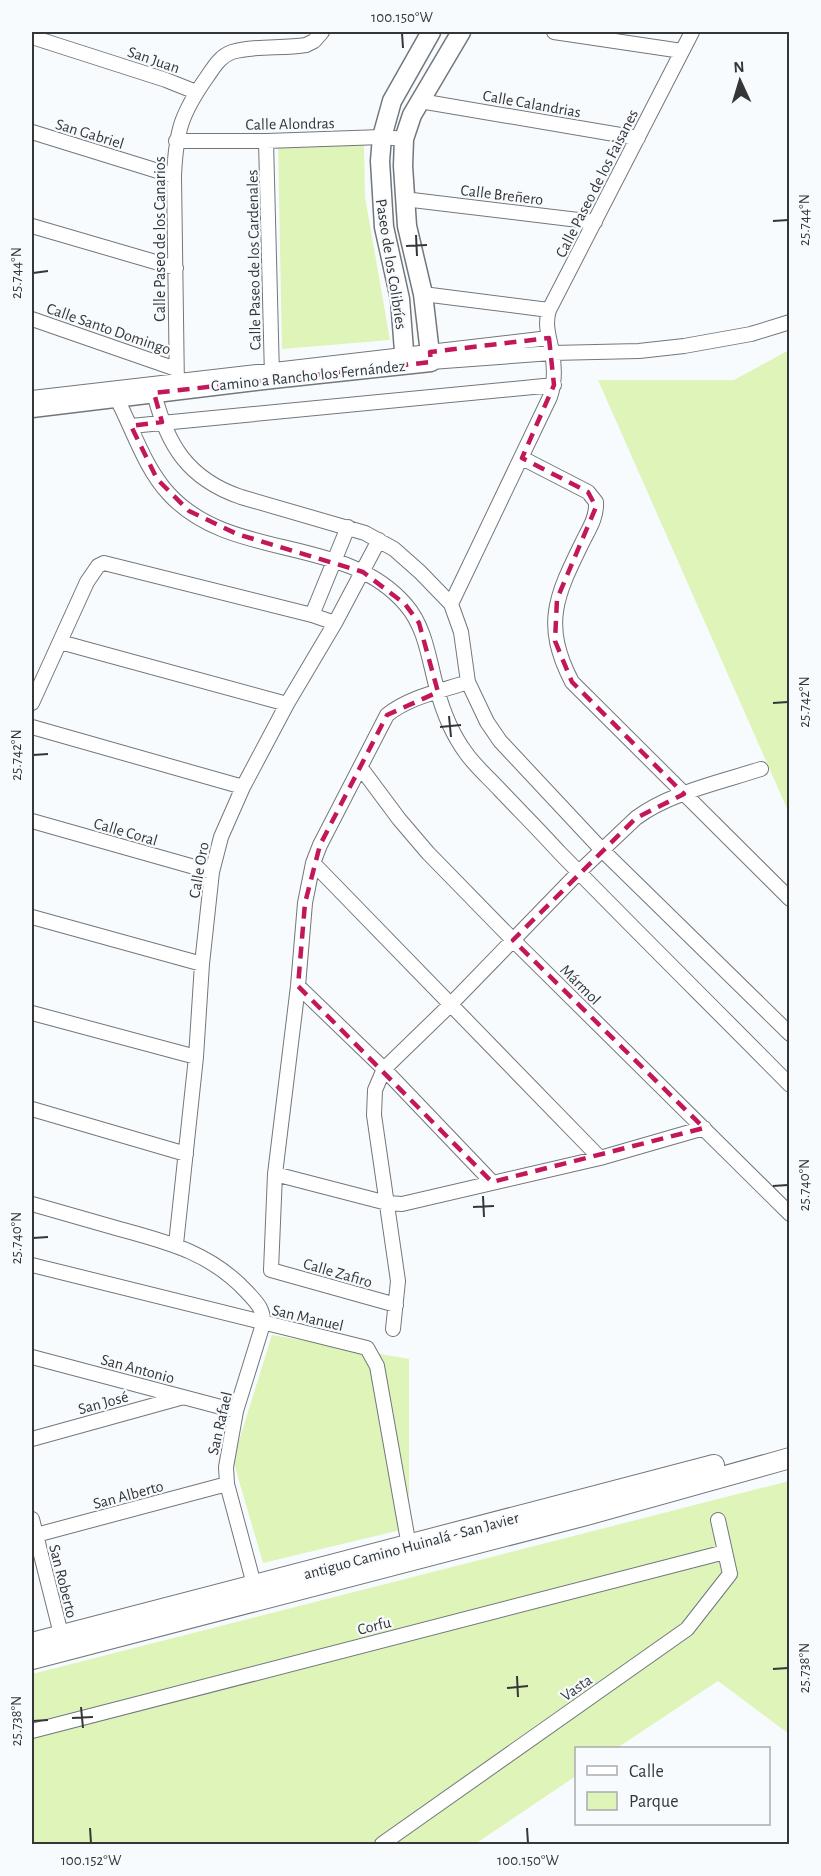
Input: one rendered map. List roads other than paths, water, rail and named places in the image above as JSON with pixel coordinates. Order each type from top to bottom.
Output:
[{"type":"main road","name":"antiguo Camino Huinalá - San Javier","points":[[410,1552],[789,1445]]},
{"type":"main road","points":[[32,1659],[63,1643],[410,1552],[586,1515],[789,1458]]},
{"type":"main road","points":[[32,1643],[63,1643]]},
{"type":"street","name":"Calle Paseo de los Canarios","points":[[176,380],[174,176],[176,141],[186,108],[223,56],[240,50],[306,45],[314,41],[322,32]]},
{"type":"street","name":"Paseo de los Colibríes","points":[[405,359],[400,299],[384,227],[380,161],[382,137],[392,101],[431,32]]},
{"type":"street","name":"Paseo de los Colibríes","points":[[430,357],[423,294],[411,249],[405,199],[405,139],[412,115],[461,32]]},
{"type":"street","points":[[554,32],[682,51]]},
{"type":"street","name":"Calle Paseo de los Faisanes","points":[[554,385],[555,376],[546,319],[549,310],[692,32]]},
{"type":"street","name":"San Juan","points":[[32,37],[166,80],[196,92]]},
{"type":"street","name":"Calle Calandrias","points":[[420,101],[638,138]]},
{"type":"street","name":"San Gabriel","points":[[32,132],[174,176]]},
{"type":"street","name":"Calle Alondras","points":[[176,141],[382,137],[405,139]]},
{"type":"street","name":"Calle Paseo de los Cardenales","points":[[266,141],[272,373]]},
{"type":"street","name":"Calle Breñero","points":[[405,199],[595,222]]},
{"type":"street","points":[[32,226],[176,268]]},
{"type":"street","points":[[423,294],[549,310]]},
{"type":"street","name":"Calle Santo Domingo","points":[[32,319],[176,380]]},
{"type":"street","name":"Camino a Rancho los Fernández","points":[[32,408],[154,393],[176,380],[430,357],[639,351],[717,342],[789,322]]},
{"type":"street","points":[[430,357],[549,338]]},
{"type":"street","points":[[32,398],[113,390],[176,380]]},
{"type":"street","points":[[131,426],[554,385],[544,411],[452,604]]},
{"type":"street","points":[[154,393],[162,422],[192,470],[224,491],[348,527],[379,540],[394,549],[452,604],[461,632],[468,682],[500,741],[601,849],[789,1034]]},
{"type":"street","points":[[116,397],[157,479],[170,495],[189,511],[211,525],[335,561],[363,572],[378,580],[405,604],[419,623],[447,720],[467,755],[789,1084]]},
{"type":"street","points":[[522,458],[588,492],[596,502],[594,519],[557,599],[554,620],[555,641],[562,663],[572,682],[789,899]]},
{"type":"street","points":[[312,615],[348,527]]},
{"type":"street","name":"Calle Oro","points":[[176,1244],[196,1057],[202,964],[212,872],[224,829],[243,787],[287,704],[335,623],[379,540]]},
{"type":"street","points":[[32,703],[93,572],[104,563],[312,615],[335,623]]},
{"type":"street","points":[[60,642],[287,704]]},
{"type":"street","points":[[468,682],[408,702],[387,715],[320,845],[313,863],[305,903],[298,986],[275,1174],[387,1203],[413,1203],[492,1182],[600,1158],[704,1128]]},
{"type":"street","points":[[32,727],[243,787]]},
{"type":"street","name":"Mármol","points":[[361,768],[428,853],[789,1214]]},
{"type":"street","points":[[393,1329],[398,1281],[374,1115],[375,1090],[384,1069],[450,1005],[601,849],[641,814],[684,794],[761,769]]},
{"type":"street","name":"Calle Coral","points":[[32,821],[212,872]]},
{"type":"street","points":[[313,863],[600,1158]]},
{"type":"street","points":[[32,917],[202,964]]},
{"type":"street","points":[[298,986],[384,1069],[492,1182]]},
{"type":"street","points":[[32,1013],[196,1057]]},
{"type":"street","points":[[32,1109],[186,1154]]},
{"type":"street","name":"Calle Zafiro","points":[[275,1174],[271,1270],[396,1305]]},
{"type":"street","points":[[32,1204],[176,1244],[218,1267],[241,1286],[260,1306],[264,1314],[263,1324]]},
{"type":"street","name":"San Manuel","points":[[32,1264],[263,1324],[368,1348],[377,1366],[410,1552]]},
{"type":"street","name":"San Rafael","points":[[256,1593],[228,1484],[226,1467],[236,1411],[263,1324]]},
{"type":"street","name":"San Antonio","points":[[32,1357],[236,1411]]},
{"type":"street","name":"San José","points":[[32,1439],[182,1397]]},
{"type":"street","name":"San Alberto","points":[[36,1535],[228,1484]]},
{"type":"street","name":"San Roberto","points":[[32,1519],[63,1643]]},
{"type":"street","name":"Vasta","points":[[382,1845],[687,1629],[730,1574],[718,1520]]},
{"type":"street","name":"Corfu","points":[[32,1731],[725,1552]]}]
